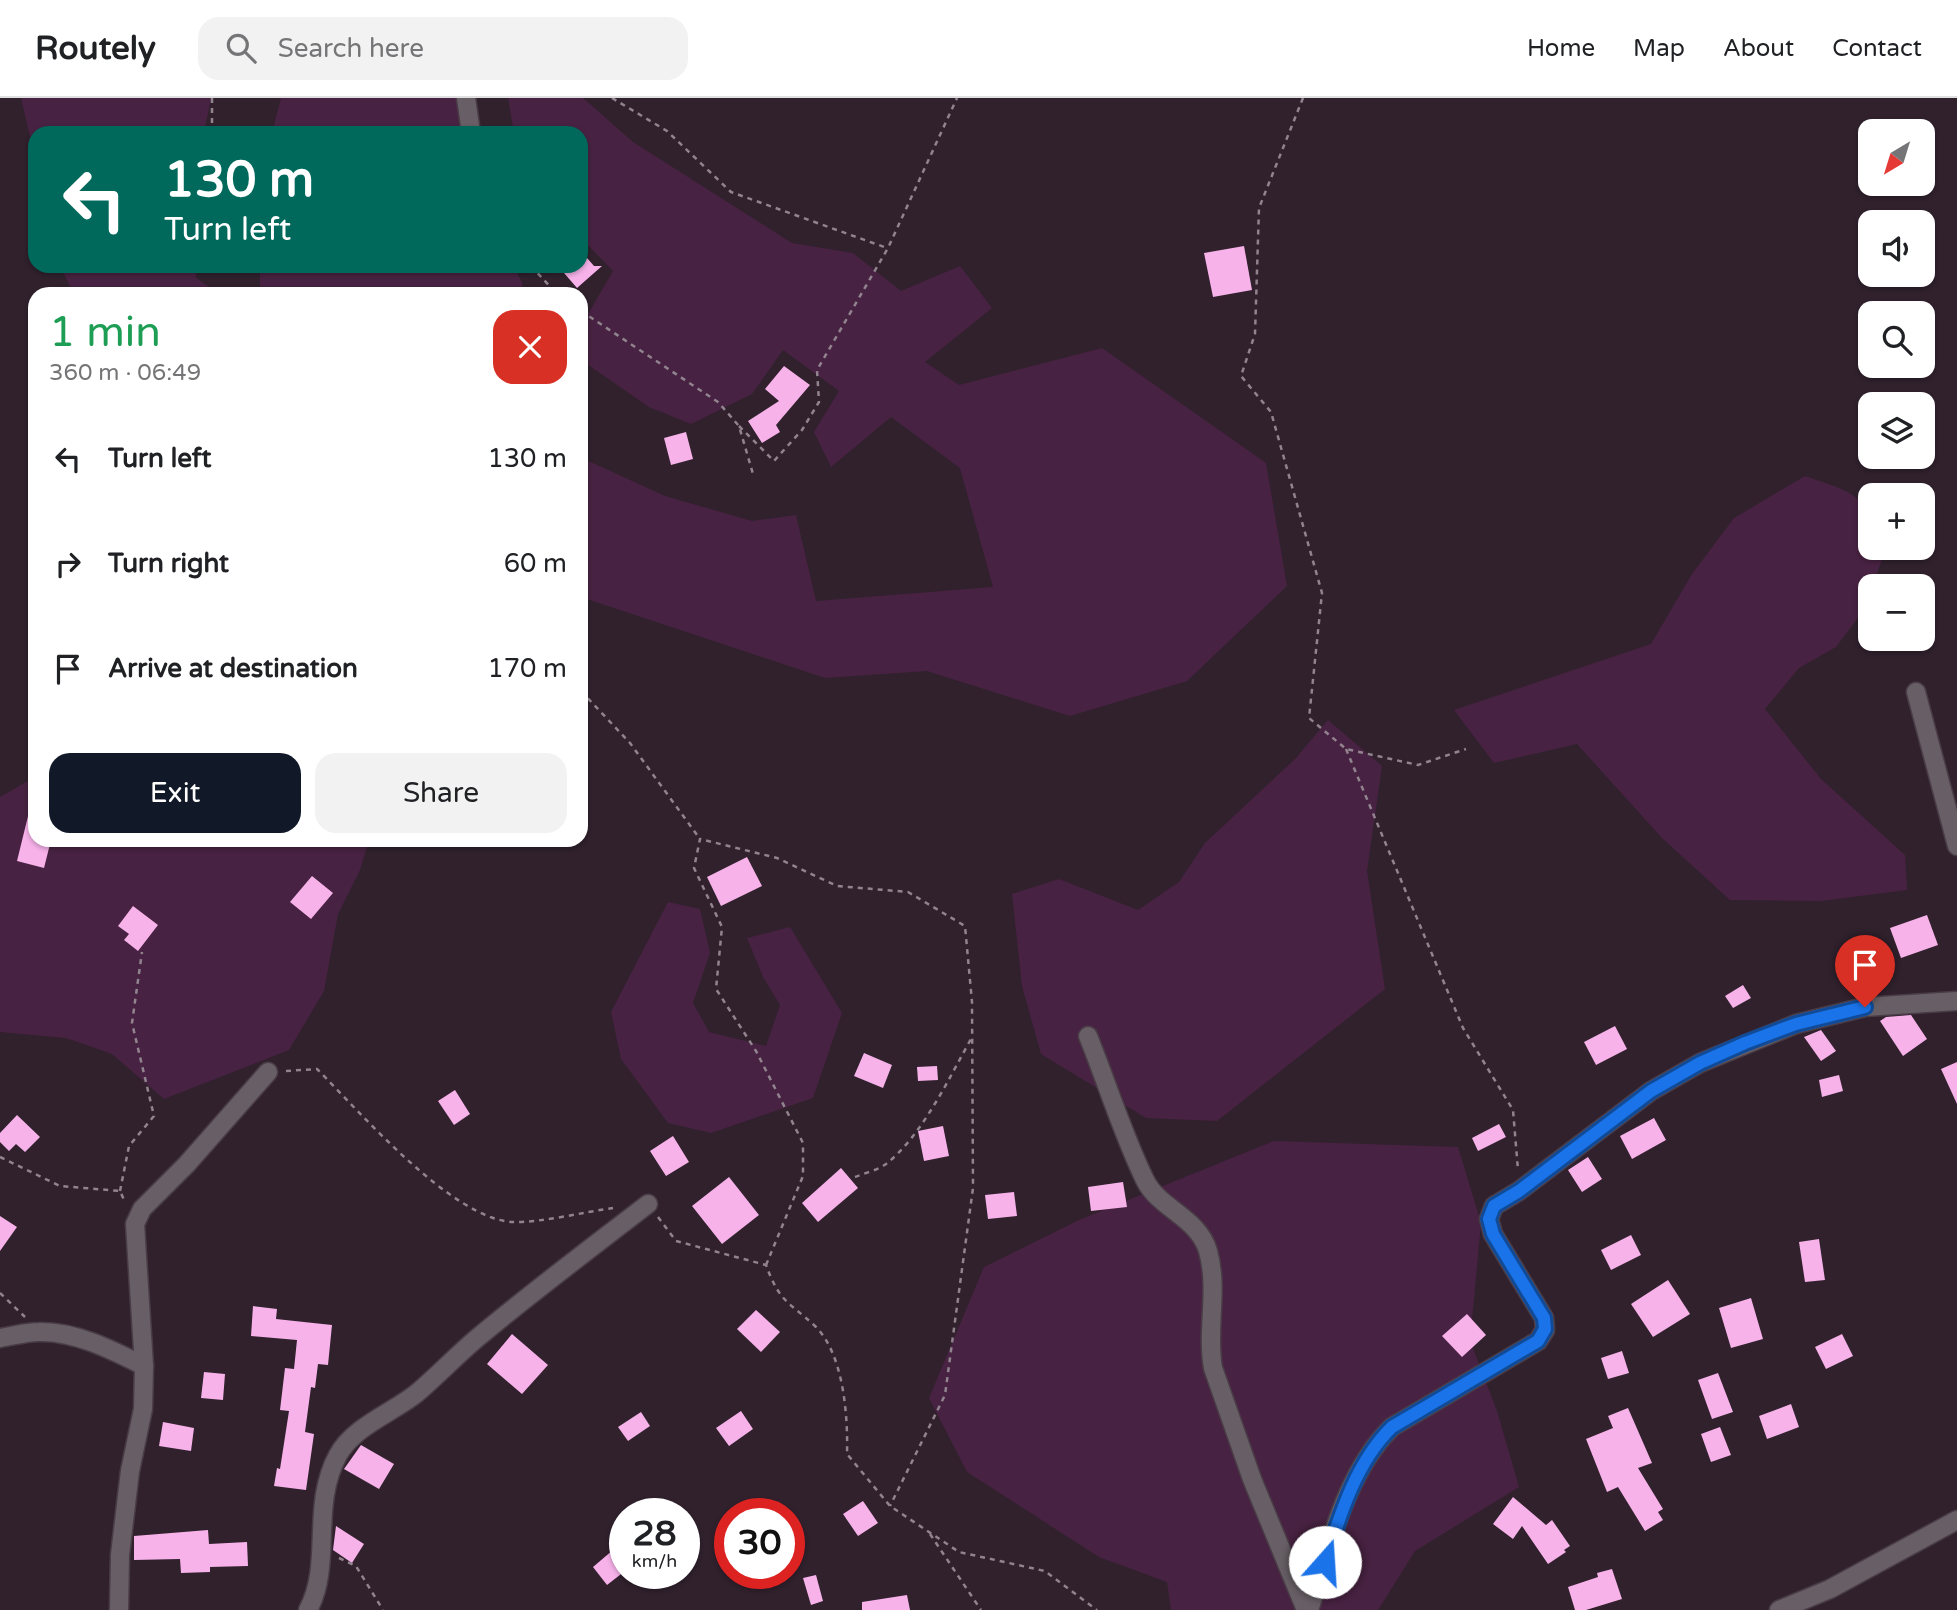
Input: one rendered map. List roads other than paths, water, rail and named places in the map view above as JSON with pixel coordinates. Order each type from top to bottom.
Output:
[{"type":"street","points":[[466,98],[470,126]]},
{"type":"street","points":[[1916,692],[1957,846]]},
{"type":"street","points":[[1308,1610],[1360,1469],[1380,1439],[1392,1427],[1538,1341],[1545,1329],[1544,1318],[1493,1234],[1489,1219],[1494,1206],[1519,1191],[1651,1091],[1700,1063],[1745,1043],[1796,1024],[1865,1007],[1957,1001]]},
{"type":"street","points":[[1088,1036],[1146,1183],[1188,1219],[1207,1249],[1215,1292],[1210,1350],[1213,1368],[1252,1479],[1308,1610]]},
{"type":"street","points":[[120,1610],[120,1555],[130,1471],[143,1409],[144,1366],[135,1224],[142,1209],[187,1164],[268,1072]]},
{"type":"street","points":[[308,1610],[320,1580],[319,1548],[326,1484],[338,1455],[349,1439],[401,1405],[476,1339],[648,1203]]},
{"type":"street","points":[[0,1338],[40,1332],[101,1344],[144,1366]]},
{"type":"street","points":[[1779,1610],[1830,1589],[1957,1520]]}]
